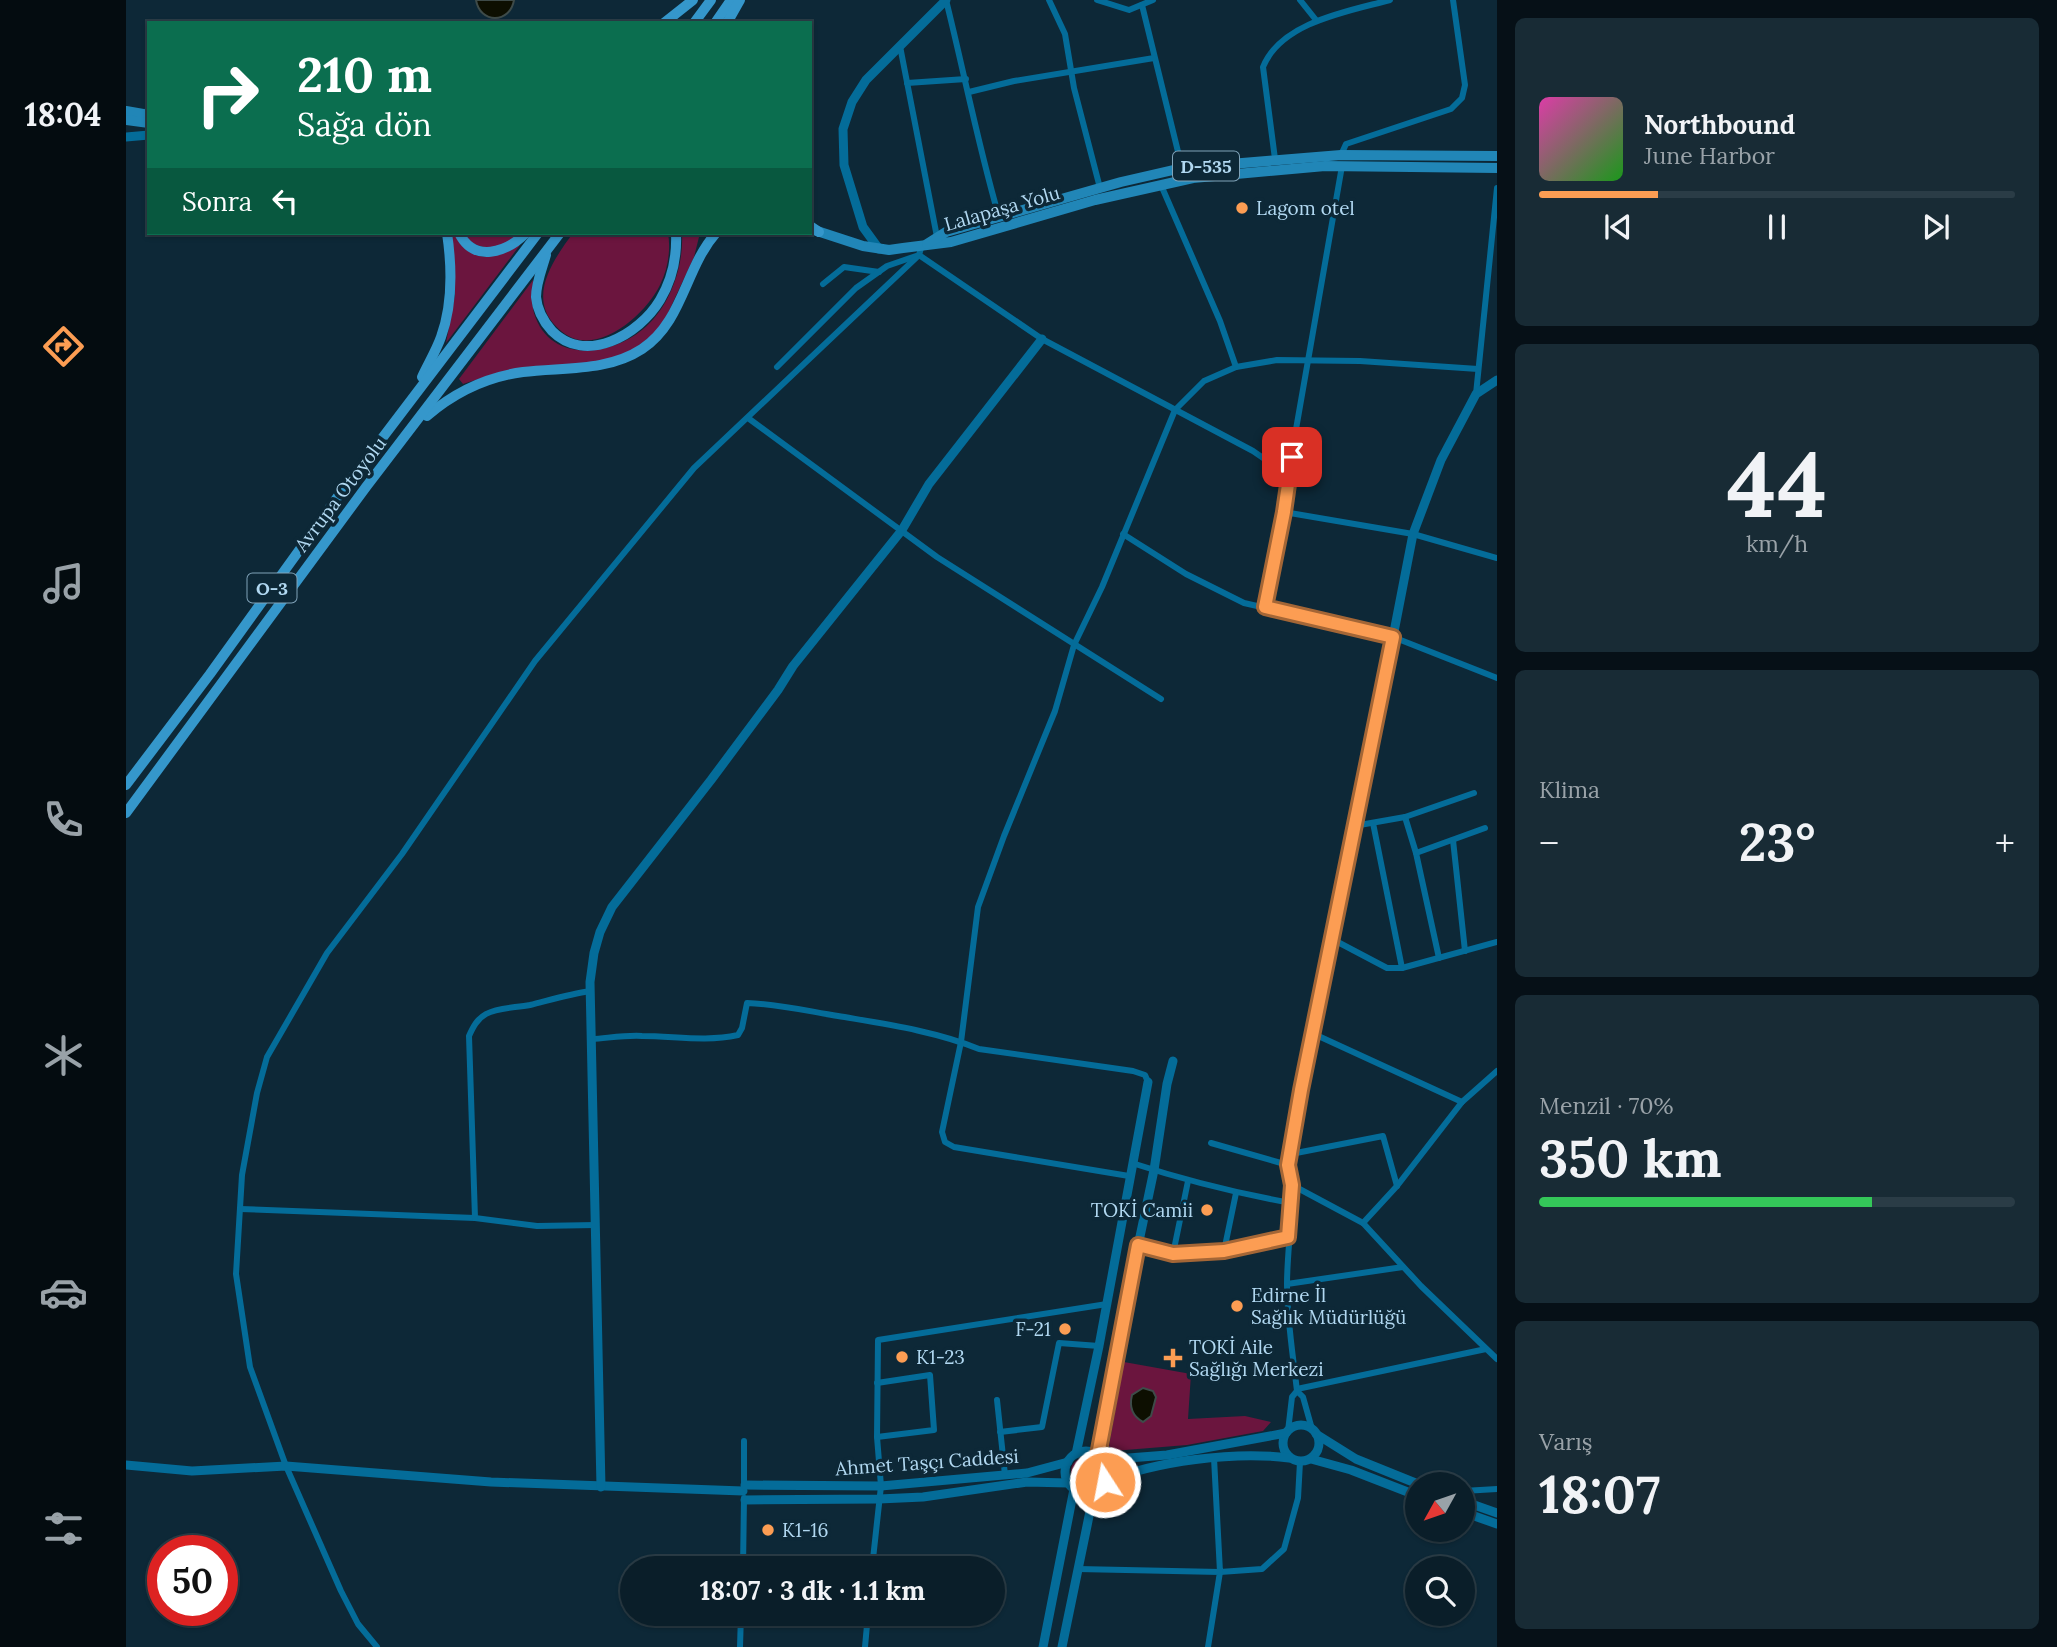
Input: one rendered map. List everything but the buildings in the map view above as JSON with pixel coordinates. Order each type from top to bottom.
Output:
[{"type":"highway","points":[[667,21],[693,0]]},
{"type":"highway","points":[[695,21],[710,0]]},
{"type":"highway","points":[[716,21],[731,0]]},
{"type":"highway","points":[[728,21],[740,0]]},
{"type":"highway","points":[[418,390],[442,334],[449,304],[451,267],[447,235]]},
{"type":"highway","points":[[461,235],[472,248],[490,253],[505,249],[523,235]]},
{"type":"highway","name":"Avrupa Otoyolu","points":[[126,785],[418,390],[536,235]]},
{"type":"highway","name":"Avrupa Otoyolu","points":[[126,813],[558,235]]},
{"type":"highway","points":[[548,249],[537,287],[538,308],[549,328],[557,335],[574,344],[589,347],[618,338],[650,315],[668,285],[675,256],[676,235]]},
{"type":"highway","points":[[700,256],[704,235]]},
{"type":"highway","points":[[410,432],[456,394],[494,377],[597,366],[625,358],[643,349],[666,326],[700,256],[715,235]]},
{"type":"main road","points":[[879,249],[863,228],[844,165],[843,129],[852,102],[866,80],[946,0]]},
{"type":"main road","points":[[126,111],[147,118]]},
{"type":"main road","points":[[126,120],[147,118]]},
{"type":"main road","points":[[126,137],[147,135]]},
{"type":"main road","name":"Lalapaşa Yolu","points":[[925,244],[951,242],[1072,206],[1193,178],[1341,160],[1497,156]]},
{"type":"main road","name":"Lalapaşa Yolu","points":[[925,244],[937,237],[999,217],[1182,168],[1275,159],[1497,168]]},
{"type":"main road","name":"D-535","points":[[813,229],[879,249],[925,244]]},
{"type":"main road","points":[[601,1486],[590,991],[594,953],[600,932],[612,907],[711,780],[793,666],[902,530],[929,485],[1042,339]]},
{"type":"main road","points":[[1393,637],[1413,534],[1441,460],[1476,394],[1497,380]]},
{"type":"main road","points":[[1105,1482],[1107,1471],[1101,1458],[1173,1061]]},
{"type":"main road","points":[[1076,1454],[1148,1082]]},
{"type":"main road","points":[[1043,1647],[1071,1486],[1065,1468],[1076,1454],[1087,1451],[1101,1458],[1167,1455],[1287,1432],[1300,1425],[1314,1431],[1356,1459],[1405,1479]]},
{"type":"main road","points":[[1311,1459],[1319,1444],[1314,1431]]},
{"type":"main road","points":[[1287,1432],[1283,1443],[1289,1458]]},
{"type":"main road","points":[[1071,1486],[1087,1494],[1094,1492],[1105,1482],[1157,1467],[1261,1454],[1300,1462],[1311,1459],[1351,1470],[1405,1491]]},
{"type":"main road","name":"Ahmet Taşçı Caddesi","points":[[744,1492],[881,1486],[1027,1473],[1068,1462]]},
{"type":"main road","points":[[126,1465],[192,1471],[286,1466],[491,1482],[744,1492]]},
{"type":"main road","name":"Ahmet Taşçı Caddesi","points":[[744,1492],[878,1499],[923,1497],[1027,1482],[1071,1486]]},
{"type":"main road","points":[[1062,1647],[1094,1492]]},
{"type":"main road","points":[[1475,1505],[1497,1513]]},
{"type":"main road","points":[[1475,1516],[1497,1524]]},
{"type":"street","points":[[946,0],[981,154],[999,217]]},
{"type":"street","points":[[1049,0],[1065,34],[1071,70],[1100,188]]},
{"type":"street","points":[[1097,0],[1129,10],[1153,0]]},
{"type":"street","points":[[1300,0],[1316,20]]},
{"type":"street","points":[[1275,159],[1263,67],[1267,57],[1289,37],[1316,20],[1390,0]]},
{"type":"street","points":[[1265,607],[1284,512],[1341,160],[1346,144],[1451,109],[1462,98],[1465,85],[1453,0]]},
{"type":"street","points":[[1142,5],[1182,168]]},
{"type":"street","points":[[900,46],[937,237]]},
{"type":"street","points":[[969,92],[1071,70],[1154,58]]},
{"type":"street","points":[[907,83],[965,79]]},
{"type":"street","points":[[1161,184],[1220,321],[1236,368]]},
{"type":"street","points":[[1476,394],[1497,188]]},
{"type":"street","points":[[377,1647],[358,1624],[341,1591],[286,1466],[250,1367],[236,1274],[242,1175],[257,1093],[267,1057],[327,953],[402,854],[535,660],[694,468],[919,256],[925,244]]},
{"type":"street","points":[[919,256],[1042,339],[1253,451],[1288,475]]},
{"type":"street","points":[[776,367],[834,307],[879,272],[887,266],[919,256]]},
{"type":"street","points":[[823,284],[844,267],[879,272]]},
{"type":"street","points":[[1129,1176],[954,1147],[945,1142],[942,1132],[961,1042],[978,907],[1055,711],[1074,645],[1102,587],[1175,410],[1204,381],[1236,368],[1277,360],[1478,369]]},
{"type":"street","points":[[748,418],[937,557],[1161,699]]},
{"type":"street","points":[[1284,512],[1413,534],[1497,558]]},
{"type":"street","points":[[1123,534],[1218,592],[1244,603],[1393,637],[1497,678]]},
{"type":"street","points":[[1314,1431],[1303,1396],[1297,1390],[1290,1335],[1287,1284],[1292,1185],[1288,1165],[1393,637]]},
{"type":"street","points":[[1354,826],[1405,817],[1475,793]]},
{"type":"street","points":[[1405,817],[1416,853],[1439,958]]},
{"type":"street","points":[[1373,823],[1402,968]]},
{"type":"street","points":[[1416,853],[1485,828]]},
{"type":"street","points":[[1452,840],[1465,951]]},
{"type":"street","points":[[1332,939],[1387,968],[1402,968],[1497,942]]},
{"type":"street","points":[[475,1218],[469,1036],[474,1024],[486,1014],[506,1007],[529,1005],[556,996],[590,991]]},
{"type":"street","points":[[592,1039],[642,1035],[677,1039],[720,1039],[738,1035],[747,1003],[777,1004],[888,1024],[979,1049],[1133,1071],[1145,1075],[1148,1082]]},
{"type":"street","points":[[1314,1034],[1462,1102]]},
{"type":"street","points":[[1363,1223],[1397,1185],[1462,1102],[1497,1071]]},
{"type":"street","points":[[1291,1154],[1383,1136],[1397,1185]]},
{"type":"street","points":[[1211,1143],[1288,1165]]},
{"type":"street","points":[[1132,1163],[1188,1181],[1290,1203]]},
{"type":"street","points":[[1173,1254],[1188,1181]]},
{"type":"street","points":[[1292,1185],[1363,1223],[1497,1360]]},
{"type":"street","points":[[1224,1251],[1236,1193]]},
{"type":"street","points":[[240,1209],[475,1218],[537,1226],[596,1225]]},
{"type":"street","points":[[1138,1245],[1173,1254],[1224,1251],[1288,1237]]},
{"type":"street","points":[[1287,1284],[1403,1266]]},
{"type":"street","points":[[873,1556],[881,1486],[877,1437],[878,1340],[1107,1304]]},
{"type":"street","points":[[1000,1432],[1042,1427],[1059,1343],[1099,1346]]},
{"type":"street","points":[[1287,1432],[1292,1397],[1297,1390],[1486,1349]]},
{"type":"street","points":[[877,1383],[930,1375],[934,1430],[877,1437]]},
{"type":"street","points":[[997,1400],[1005,1475]]},
{"type":"street","points":[[743,1556],[744,1441]]},
{"type":"street","points":[[1208,1647],[1220,1572],[1214,1458]]},
{"type":"street","points":[[1077,1569],[1220,1572],[1262,1569],[1284,1549],[1298,1498],[1300,1462]]},
{"type":"street","points":[[1475,1491],[1497,1489]]},
{"type":"street","points":[[740,1647],[741,1626]]},
{"type":"street","points":[[865,1647],[867,1626]]},
{"type":"shaded area","points":[[476,0],[514,0],[507,13],[495,18],[483,13]]},
{"type":"shaded area","points":[[452,235],[456,235],[479,256],[492,255],[520,245],[446,343],[455,295]]},
{"type":"shaded area","points":[[465,235],[517,235],[506,243],[491,247],[476,245]]},
{"type":"shaded area","points":[[572,235],[668,235],[667,266],[663,279],[647,305],[616,331],[592,340],[576,339],[562,332],[546,312],[544,289],[558,254]]},
{"type":"shaded area","points":[[682,235],[700,235],[694,257],[661,328],[632,351],[604,361],[500,372],[463,384],[459,379],[533,280],[534,313],[542,329],[553,341],[566,347],[597,350],[628,339],[652,321],[667,299],[677,273]]},
{"type":"shaded area","points":[[1124,1362],[1191,1374],[1188,1419],[1245,1416],[1271,1422],[1263,1431],[1187,1445],[1113,1451],[1109,1446]]},
{"type":"shaded area","points":[[1143,1388],[1153,1391],[1156,1397],[1151,1416],[1143,1422],[1132,1411],[1131,1403],[1132,1395]]},
{"type":"shaded area","points":[[1084,1458],[1093,1462],[1097,1471],[1093,1480],[1084,1484],[1075,1480],[1071,1471],[1075,1462]]},
{"type":"place","name":"Lagom otel","points":[[1242,208]]},
{"type":"place","name":"TOKİ Camii","points":[[1207,1210]]},
{"type":"place","name":"Edirne İl Sağlık Müdürlüğü","points":[[1237,1306]]},
{"type":"place","name":"F-21","points":[[1065,1329]]},
{"type":"place","name":"K1-23","points":[[902,1357]]},
{"type":"place","name":"TOKİ Aile Sağlığı Merkezi","points":[[1173,1358]]},
{"type":"place","name":"K1-16","points":[[768,1530]]},
{"type":"route","points":[[1105,1482],[1106,1465],[1098,1455],[1138,1245],[1173,1254],[1224,1251],[1288,1237],[1292,1185],[1288,1165],[1301,1090],[1393,637],[1265,607],[1292,457]]}]
